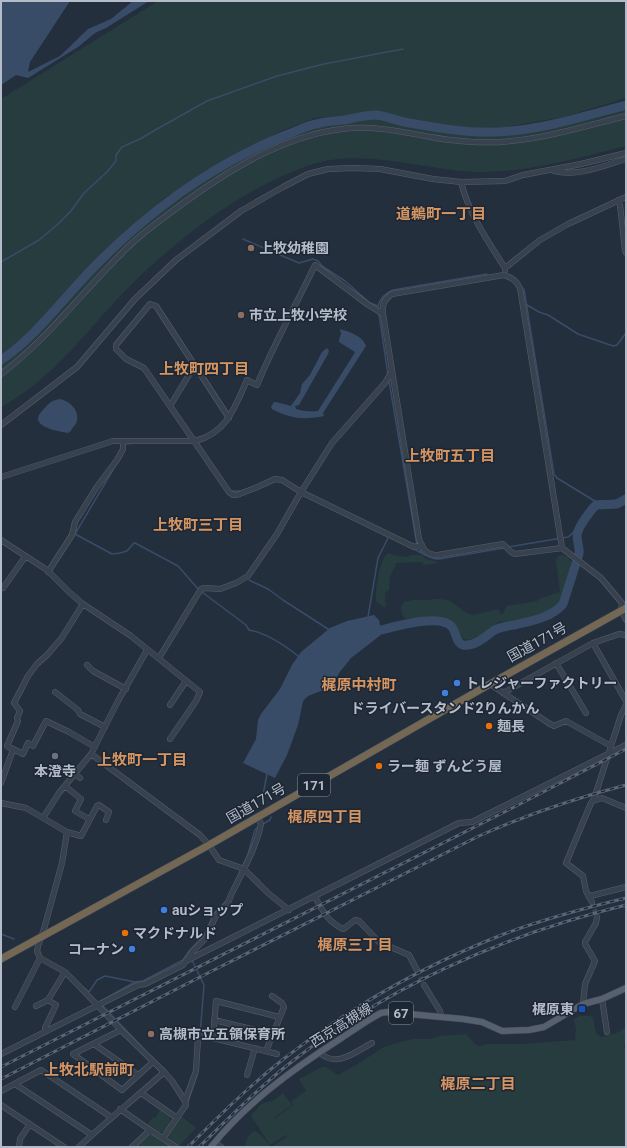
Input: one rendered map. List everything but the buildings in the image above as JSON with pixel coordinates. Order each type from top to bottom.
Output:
[{"type":"highway","name":"国道171号","points":[[1,959],[209,845],[624,609]]},
{"type":"main road","name":"西京高槻線","points":[[213,1145],[221,1135],[274,1085],[319,1052],[384,1012],[441,1016],[482,1022],[502,1030],[529,1030],[544,1027],[583,1004],[602,999],[626,988]]},
{"type":"street","points":[[1,374],[28,352],[124,250],[154,225],[192,196],[222,176],[290,142],[314,134],[342,128],[392,130],[434,138],[476,142],[502,141],[527,139],[561,133],[626,116]]},
{"type":"street","points":[[1,425],[77,367],[135,299],[176,260],[241,211],[308,174],[328,169],[353,168],[380,169],[433,179],[461,182],[505,181],[523,175],[551,171],[626,153]]},
{"type":"street","points":[[551,171],[562,173],[578,172],[626,159]]},
{"type":"street","points":[[461,182],[465,198],[479,226],[505,268],[504,275]]},
{"type":"street","points":[[505,268],[540,240],[568,224],[626,197]]},
{"type":"street","points":[[618,200],[620,205],[624,250],[626,253]]},
{"type":"street","points":[[1,477],[113,441],[195,441],[204,439],[213,434],[229,418],[247,380],[257,385],[270,355],[315,265],[382,314]]},
{"type":"street","points":[[562,548],[520,288],[514,279],[504,275],[392,294],[385,300],[382,314],[406,464],[419,539],[422,545],[428,553],[434,555],[503,544],[515,554],[562,548],[601,578],[622,603],[626,620]]},
{"type":"street","points":[[229,418],[156,306],[150,304],[116,345],[116,349],[126,359],[144,368],[229,492],[233,495],[237,495],[275,479],[282,480],[301,492],[414,547],[422,545]]},
{"type":"street","points":[[170,406],[195,365]]},
{"type":"street","points":[[159,658],[201,589],[220,589],[236,583],[248,576],[277,534],[332,443],[385,384],[392,371]]},
{"type":"street","points":[[48,572],[72,535],[75,522],[96,488],[120,455],[123,449],[123,442]]},
{"type":"street","points":[[1,540],[48,572],[83,604],[131,636],[200,692],[170,738]]},
{"type":"street","points":[[1,587],[3,588],[25,557]]},
{"type":"street","points":[[83,604],[61,639],[37,664],[16,696],[14,703],[20,710],[17,718],[18,721],[7,746],[22,754],[28,743],[33,746],[46,721],[69,732],[94,747]]},
{"type":"street","points":[[503,693],[594,643],[619,634],[626,635]]},
{"type":"street","points":[[594,643],[626,701]]},
{"type":"street","points":[[43,818],[52,802],[91,754],[147,650]]},
{"type":"street","points":[[556,663],[586,713]]},
{"type":"street","points":[[87,665],[93,672],[126,689]]},
{"type":"street","points":[[170,705],[186,681]]},
{"type":"street","points":[[490,684],[550,724],[554,726],[566,721],[611,746]]},
{"type":"street","points":[[55,692],[78,710],[80,714],[105,726]]},
{"type":"street","points":[[592,902],[586,891],[583,876],[566,864],[592,801],[620,715],[626,705]]},
{"type":"street","points":[[190,958],[290,910],[459,823],[472,822],[626,745]]},
{"type":"street","points":[[1,783],[13,750]]},
{"type":"street","points":[[91,754],[200,835],[219,860],[244,869],[268,893],[290,910]]},
{"type":"street","points":[[75,774],[80,778]]},
{"type":"street","points":[[65,786],[81,799],[75,811],[89,819]]},
{"type":"street","points":[[592,801],[602,798],[626,808]]},
{"type":"street","points":[[1,803],[26,808],[67,832],[81,836],[89,819],[99,805],[110,812],[104,819],[112,824]]},
{"type":"street","points":[[1,1054],[138,985],[144,984],[183,965],[207,937],[215,917],[229,901],[250,856],[261,826],[258,817]]},
{"type":"street","points":[[67,832],[62,863],[37,951],[39,957],[65,972],[164,1072],[172,1081],[185,1101]]},
{"type":"street","points":[[590,896],[626,887]]},
{"type":"street","points":[[315,897],[325,916],[329,920],[343,929],[355,920],[359,921],[379,942],[409,955],[417,970]]},
{"type":"street","points":[[583,1004],[586,984],[595,961],[585,942],[596,923],[596,917]]},
{"type":"street","points":[[15,1007],[39,957]]},
{"type":"street","points":[[36,1006],[48,1000],[65,972]]},
{"type":"street","points":[[424,985],[440,1011],[441,1016]]},
{"type":"street","points":[[266,1051],[284,1007],[282,1003],[272,996]]},
{"type":"street","points":[[602,999],[607,1032]]},
{"type":"street","points":[[46,1031],[45,1028],[56,1005],[48,1000]]},
{"type":"street","points":[[213,1038],[216,1001],[279,1017]]},
{"type":"street","points":[[214,1020],[273,1034]]},
{"type":"street","points":[[121,1030],[73,1054],[122,1090],[153,1062]]},
{"type":"street","points":[[163,1138],[186,1105],[185,1101],[196,1071],[198,1038],[201,1036],[213,1038],[277,1054]]},
{"type":"street","points":[[319,1052],[327,1058],[340,1060],[372,1043]]},
{"type":"street","points":[[94,1044],[138,1075]]},
{"type":"street","points":[[247,1074],[255,1048]]},
{"type":"street","points":[[1,1091],[41,1070],[112,1117]]},
{"type":"street","points":[[79,1147],[120,1109],[141,1093],[164,1072]]},
{"type":"street","points":[[15,1084],[92,1135]]},
{"type":"street","points":[[141,1093],[177,1118]]},
{"type":"street","points":[[1,1104],[64,1147]]},
{"type":"street","points":[[120,1109],[176,1147]]},
{"type":"street","points":[[19,1147],[21,1138],[30,1124]]},
{"type":"street","points":[[132,1147],[150,1130]]},
{"type":"street","points":[[213,1145],[221,1147]]},
{"type":"green space","points":[[158,1],[626,1],[626,98],[564,117],[505,127],[467,128],[438,125],[395,117],[358,114],[315,118],[281,131],[216,166],[166,197],[128,230],[82,275],[31,331],[1,356],[1,99]]},
{"type":"green space","points":[[626,107],[626,114],[571,128],[515,139],[478,141],[461,140],[394,129],[360,126],[328,129],[286,142],[259,155],[206,187],[140,233],[49,328],[1,371],[1,364],[26,343],[95,267],[143,222],[208,176],[262,146],[318,125],[356,119],[381,120],[456,132],[492,133],[527,131]]},
{"type":"green space","points":[[626,118],[626,146],[552,164],[515,170],[477,172],[393,161],[351,158],[330,160],[310,165],[285,175],[236,201],[212,217],[166,252],[126,290],[53,369],[37,383],[1,407],[1,376],[26,357],[51,332],[117,260],[147,233],[184,204],[252,162],[282,147],[334,132],[355,130],[384,131],[450,141],[525,140]]},
{"type":"green space","points":[[388,553],[408,557],[410,555],[421,555],[438,563],[424,565],[422,562],[396,563],[390,576],[389,590],[385,593],[386,607],[384,607],[376,602],[376,591],[380,568],[385,556]]},
{"type":"green space","points":[[562,555],[567,557],[572,562],[563,599],[559,604],[547,612],[532,618],[510,622],[498,622],[487,633],[478,638],[468,640],[463,639],[458,630],[446,619],[433,617],[405,619],[402,613],[401,606],[404,602],[413,600],[440,599],[450,601],[467,613],[474,615],[498,609],[501,614],[503,614],[507,606],[537,601],[541,598],[560,592],[556,561],[558,556]]},
{"type":"green space","points":[[580,1016],[590,1016],[593,1018],[596,1033],[601,1037],[619,1032],[626,1026],[626,1044],[623,1046],[626,1049],[626,1147],[245,1147],[250,1134],[254,1131],[261,1135],[270,1146],[273,1146],[287,1136],[286,1135],[270,1145],[251,1116],[261,1104],[271,1102],[283,1093],[292,1105],[275,1117],[285,1133],[276,1118],[293,1105],[291,1101],[306,1091],[299,1079],[322,1067],[326,1067],[338,1075],[382,1048],[413,1039],[431,1039],[440,1036],[466,1034],[476,1045],[480,1046],[487,1044],[522,1044],[575,1040],[576,1029],[574,1019]]},
{"type":"green space","points":[[160,1110],[171,1118],[170,1123],[164,1131],[160,1133],[147,1125],[153,1117],[155,1118]]},
{"type":"green space","points":[[181,1116],[196,1128],[179,1146],[168,1137],[168,1135]]},
{"type":"green space","points":[[151,1134],[173,1147],[135,1147]]},
{"type":"water","points":[[1,1],[70,1],[30,62],[28,72],[60,56],[88,29],[111,19],[133,1],[149,1],[106,28],[95,33],[78,47],[28,78],[16,75],[1,85]]},
{"type":"water","points":[[340,329],[359,337],[366,346],[323,413],[324,416],[298,418],[285,415],[272,409],[271,407],[274,402],[291,406],[300,393],[302,384],[310,375],[322,352],[327,348],[329,351],[328,354],[299,405],[295,406],[298,410],[318,411],[355,352],[339,342],[341,334]]},
{"type":"water","points":[[60,399],[73,406],[77,416],[77,422],[68,433],[46,427],[38,421],[38,416],[48,404]]},
{"type":"water","points":[[374,615],[379,620],[382,634],[351,658],[334,682],[326,689],[308,696],[303,701],[298,725],[287,755],[275,778],[243,763],[256,739],[258,720],[261,714],[280,689],[292,665],[301,652],[330,628],[347,621]]},
{"type":"waterway","points":[[1,262],[39,240],[58,224],[71,211],[84,193],[107,172],[116,161],[116,155],[122,147],[140,139],[207,101],[277,76],[324,64],[403,49]]},
{"type":"waterway","points":[[1,360],[26,340],[95,266],[137,226],[160,208],[183,191],[233,160],[304,128],[323,122],[376,115],[404,122],[459,131],[510,131],[560,123],[626,105]]},
{"type":"waterway","points":[[243,239],[299,263],[313,259],[318,261],[322,266],[345,281],[370,303],[378,306]]},
{"type":"waterway","points":[[378,310],[379,303],[382,298],[393,290],[487,274]]},
{"type":"waterway","points":[[524,289],[554,474],[557,478],[598,502]]},
{"type":"waterway","points":[[527,305],[548,315],[578,334],[613,346],[617,345],[626,333]]},
{"type":"waterway","points":[[379,314],[388,375]]},
{"type":"waterway","points":[[389,381],[417,545]]},
{"type":"waterway","points":[[125,444],[137,443]]},
{"type":"waterway","points":[[117,463],[75,534],[112,554],[127,551],[135,543],[178,566],[199,590]]},
{"type":"waterway","points":[[232,491],[240,491]]},
{"type":"waterway","points":[[508,547],[568,537],[575,530],[589,507],[595,502],[615,500],[626,495]]},
{"type":"waterway","points":[[381,630],[418,622],[439,621],[452,627],[457,640],[461,644],[467,645],[479,641],[493,631],[503,627],[534,620],[553,613],[563,604],[579,554],[577,535],[585,519],[596,505],[617,504],[626,499]]},
{"type":"waterway","points":[[368,617],[378,558],[389,536]]},
{"type":"waterway","points":[[419,548],[422,553]]},
{"type":"waterway","points":[[414,549],[429,557],[439,559],[504,548]]},
{"type":"waterway","points":[[249,580],[268,589],[328,629]]},
{"type":"waterway","points":[[202,592],[246,625],[249,630],[269,637],[298,656]]},
{"type":"waterway","points":[[264,803],[262,800],[267,774]]},
{"type":"waterway","points":[[263,824],[270,820],[271,817]]},
{"type":"waterway","points":[[100,1002],[135,982],[143,981],[183,960],[204,935],[214,913],[227,900],[248,854],[255,830],[258,827]]},
{"type":"waterway","points":[[1,934],[14,939]]},
{"type":"waterway","points":[[192,960],[204,985],[200,1036]]},
{"type":"waterway","points":[[83,987],[89,992],[97,980],[105,976],[135,982]]},
{"type":"waterway","points":[[102,1005],[142,1047]]},
{"type":"waterway","points":[[188,1102],[197,1075]]},
{"type":"tunnel","points":[[592,902],[597,917]]},
{"type":"tunnel","points":[[417,970],[424,985]]},
{"type":"railway","points":[[1,1067],[626,749]]},
{"type":"railway","points":[[1,1079],[479,836],[551,808],[626,785]]},
{"type":"railway","points":[[188,1147],[222,1113],[281,1061],[333,1023],[388,989],[445,959],[504,934],[534,923],[626,898]]},
{"type":"railway","points":[[199,1147],[252,1096],[285,1067],[323,1039],[404,989],[446,968],[490,949],[580,917],[626,905]]},
{"type":"place","name":"上牧幼稚園","points":[[251,248]]},
{"type":"place","name":"市立上牧小学校","points":[[241,315]]},
{"type":"place","name":"トレジャーファクトリー","points":[[457,683]]},
{"type":"place","name":"ドライバースタンド2りんかん","points":[[445,693]]},
{"type":"place","name":"麺長","points":[[489,726]]},
{"type":"place","name":"本澄寺","points":[[55,756]]},
{"type":"place","name":"ラー麺 ずんどう屋","points":[[379,766]]},
{"type":"place","name":"auショップ","points":[[164,910]]},
{"type":"place","name":"マクドナルド","points":[[125,933]]},
{"type":"place","name":"コーナン","points":[[132,949]]},
{"type":"place","name":"梶原東","points":[[582,1009]]},
{"type":"place","name":"高槻市立五領保育所","points":[[151,1034]]},
{"type":"district","name":"道鵜町一丁目","points":[[441,214]]},
{"type":"district","name":"上牧町四丁目","points":[[204,369]]},
{"type":"district","name":"上牧町五丁目","points":[[450,456]]},
{"type":"district","name":"上牧町三丁目","points":[[198,525]]},
{"type":"district","name":"梶原中村町","points":[[359,685]]},
{"type":"district","name":"上牧町一丁目","points":[[142,760]]},
{"type":"district","name":"梶原四丁目","points":[[325,817]]},
{"type":"district","name":"梶原三丁目","points":[[355,945]]},
{"type":"district","name":"上牧北駅前町","points":[[89,1070]]},
{"type":"district","name":"梶原二丁目","points":[[478,1084]]}]
